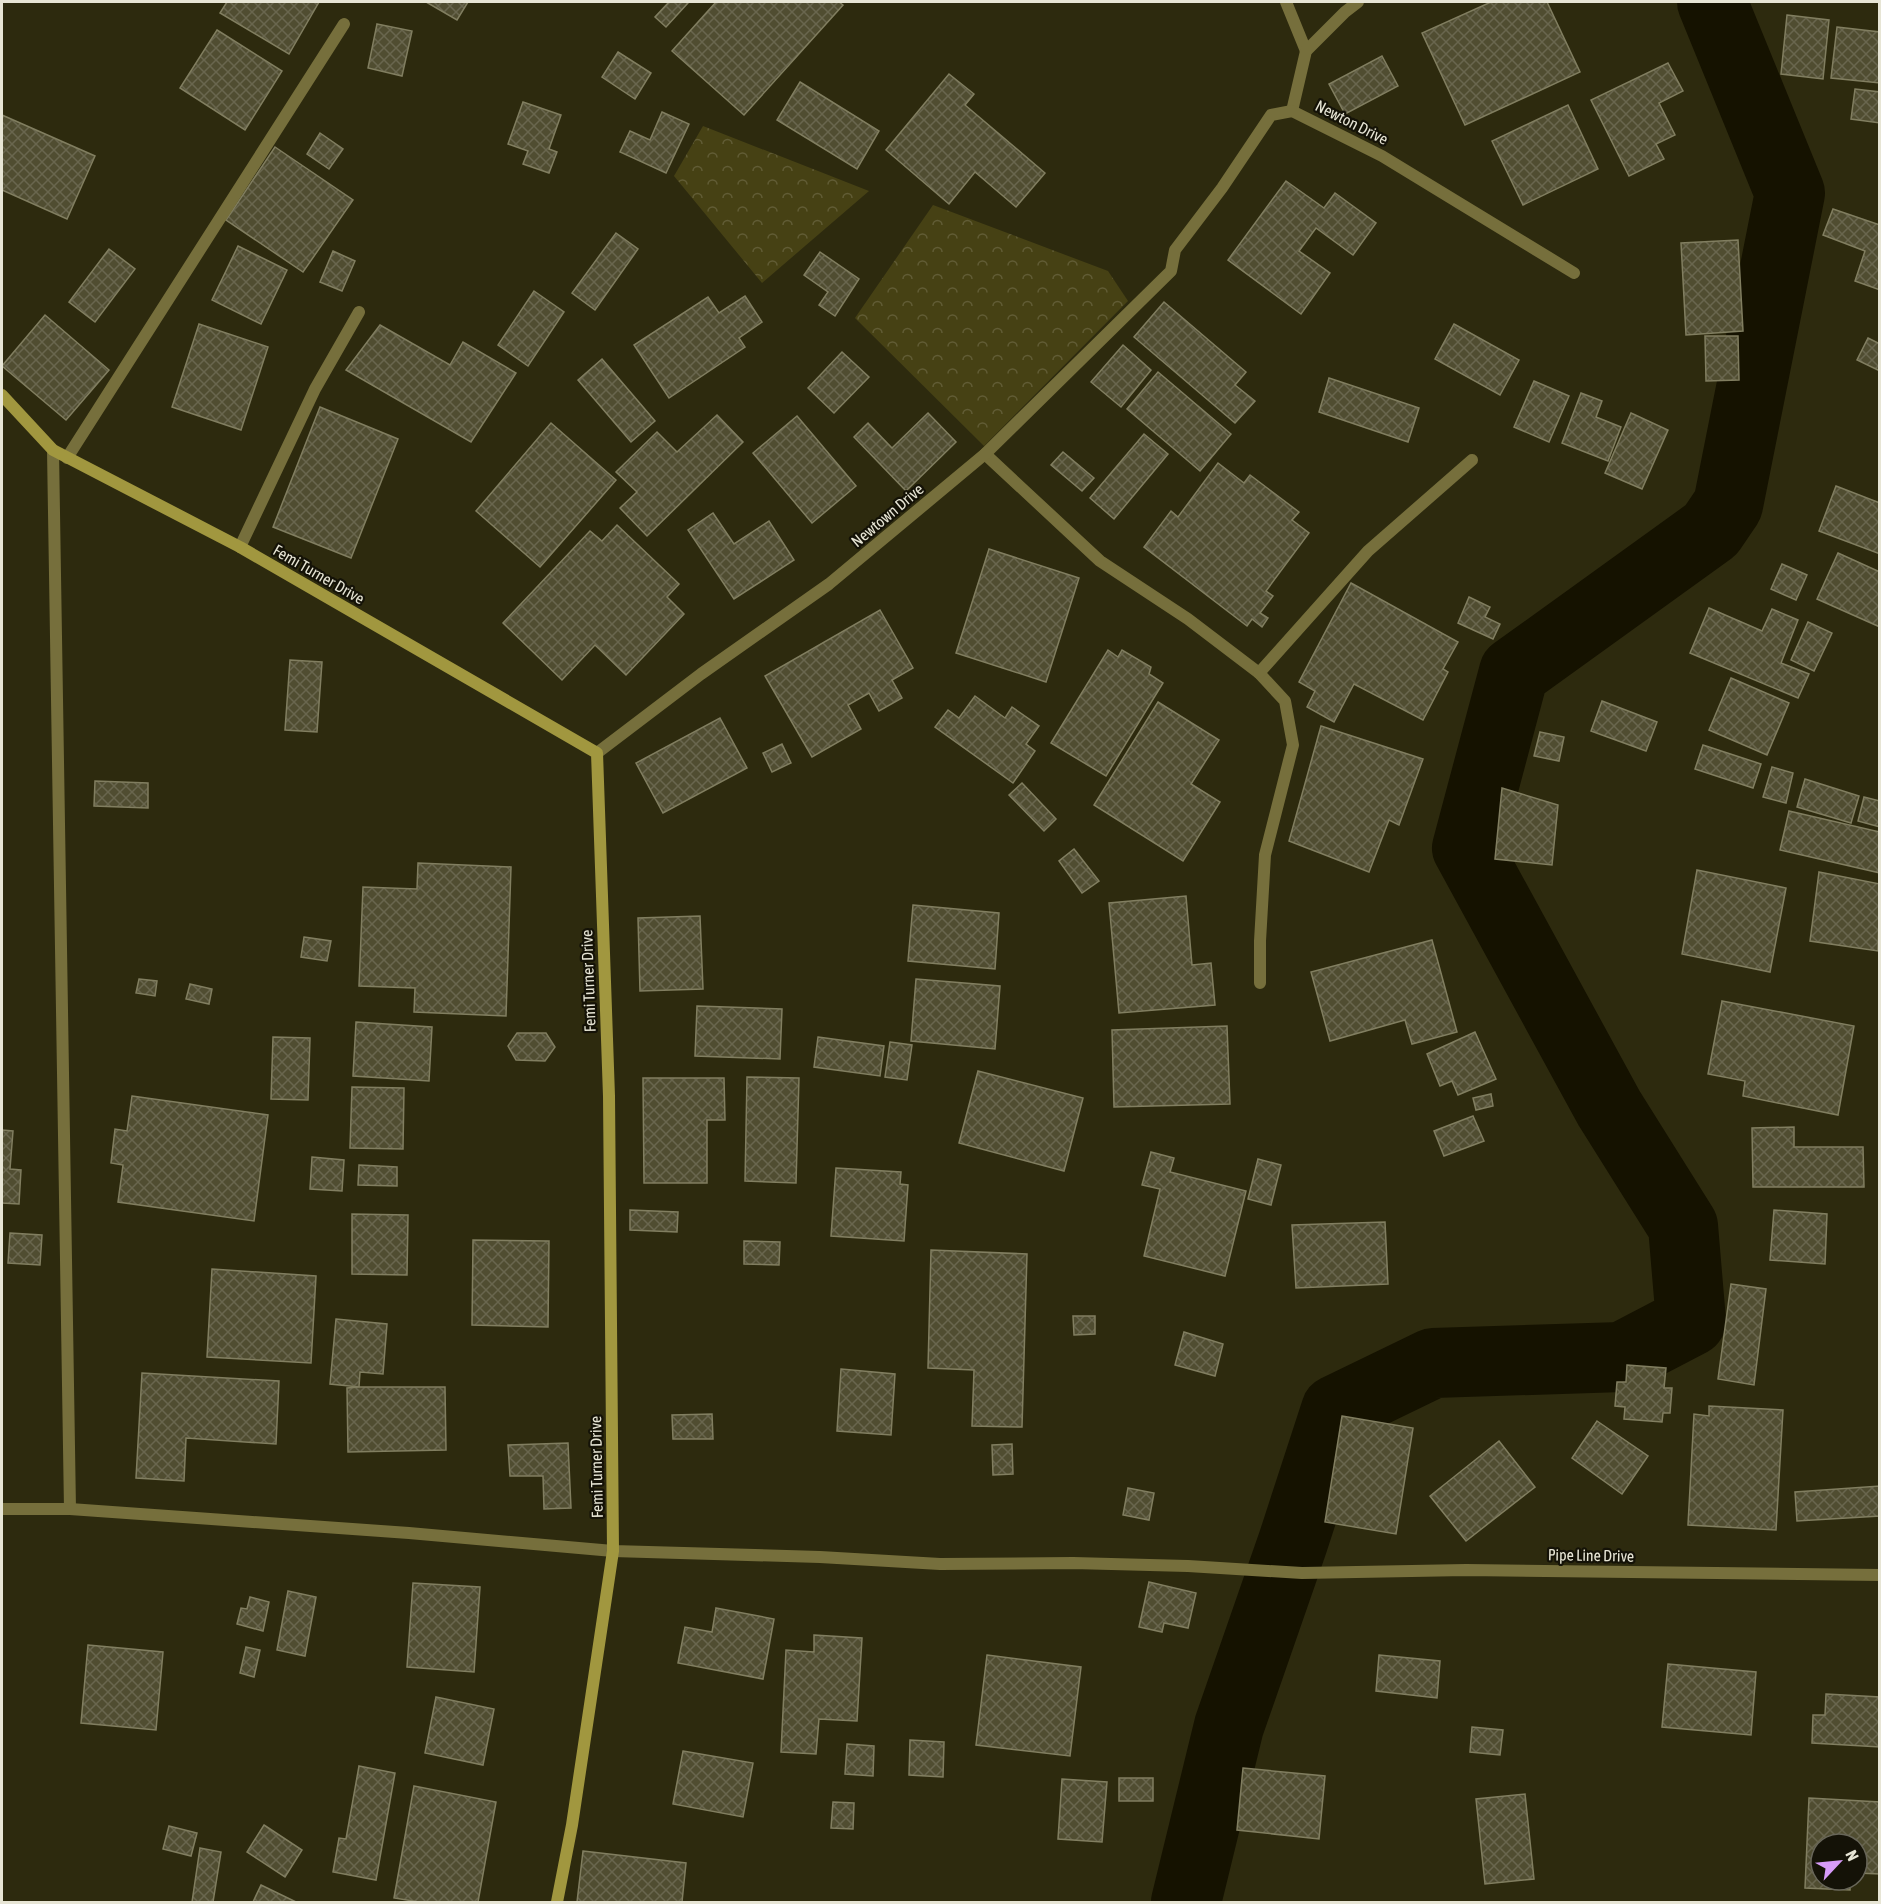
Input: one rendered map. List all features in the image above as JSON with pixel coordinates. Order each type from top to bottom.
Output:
[{"type":"street","points":[[1286,2],[1306,51]]},
{"type":"street","points":[[1292,111],[1306,51],[1358,2]]},
{"type":"street","points":[[67,458],[344,24]]},
{"type":"street","name":"Newton Drive","points":[[1171,271],[1175,250],[1222,188],[1271,115],[1292,111],[1382,156],[1574,273]]},
{"type":"street","name":"Newtown Drive","points":[[597,753],[701,674],[829,584],[985,454],[1171,271]]},
{"type":"street","points":[[240,548],[315,389],[359,312]]},
{"type":"street","name":"Femi Turner Drive","points":[[2,395],[53,450],[240,548],[597,753],[609,1096],[613,1551],[572,1825],[557,1902]]},
{"type":"street","points":[[53,450],[70,1509]]},
{"type":"street","points":[[985,454],[1100,561],[1188,619],[1259,673],[1285,701],[1293,745],[1264,855],[1260,983]]},
{"type":"street","points":[[1259,673],[1368,551],[1472,460]]},
{"type":"street","name":"Pipe Line Drive","points":[[2,1509],[70,1509],[409,1533],[613,1551],[820,1557],[940,1564],[1073,1563],[1188,1566],[1302,1573],[1466,1570],[1880,1575]]},
{"type":"green space","points":[[703,126],[869,191],[762,283],[674,176]]},
{"type":"green space","points":[[933,205],[1108,271],[1128,301],[984,446],[855,318]]},
{"type":"building","points":[[227,2],[319,2],[289,54],[220,13]]},
{"type":"building","points":[[426,2],[468,2],[457,20]]},
{"type":"building","points":[[669,2],[688,3],[666,27],[655,17]]},
{"type":"building","points":[[716,2],[839,2],[843,5],[744,115],[672,51]]},
{"type":"building","points":[[1491,2],[1547,2],[1580,72],[1465,125],[1422,33]]},
{"type":"building","points":[[1787,15],[1829,20],[1823,79],[1781,74]]},
{"type":"building","points":[[377,24],[412,31],[402,76],[368,68]]},
{"type":"building","points":[[1837,27],[1880,32],[1880,83],[1831,78]]},
{"type":"building","points":[[217,30],[282,71],[245,130],[180,88]]},
{"type":"building","points":[[618,52],[651,73],[635,99],[602,77]]},
{"type":"building","points":[[1382,56],[1398,86],[1345,114],[1329,84]]},
{"type":"building","points":[[1668,63],[1683,91],[1659,103],[1675,135],[1656,144],[1664,159],[1629,176],[1591,100]]},
{"type":"building","points":[[949,74],[974,94],[965,105],[1045,173],[1016,207],[975,172],[949,204],[886,150]]},
{"type":"building","points":[[800,82],[879,131],[857,169],[777,120]]},
{"type":"building","points":[[1855,89],[1880,92],[1880,123],[1851,119]]},
{"type":"building","points":[[523,102],[561,115],[549,149],[557,152],[549,173],[523,164],[528,151],[508,144]]},
{"type":"building","points":[[1568,105],[1598,169],[1523,205],[1492,141]]},
{"type":"building","points":[[662,112],[689,124],[666,173],[620,152],[630,131],[650,140]]},
{"type":"building","points":[[2,115],[95,156],[67,219],[2,190]]},
{"type":"building","points":[[320,133],[343,149],[329,169],[307,154]]},
{"type":"building","points":[[275,147],[353,200],[303,272],[226,220]]},
{"type":"building","points":[[1286,181],[1324,208],[1335,193],[1376,223],[1353,255],[1316,228],[1299,251],[1330,273],[1301,314],[1228,260]]},
{"type":"building","points":[[1833,209],[1880,225],[1880,290],[1855,281],[1865,251],[1823,235]]},
{"type":"building","points":[[616,233],[638,249],[595,310],[572,293]]},
{"type":"building","points":[[1738,240],[1743,331],[1686,335],[1681,243]]},
{"type":"building","points":[[238,246],[287,270],[261,324],[212,300]]},
{"type":"building","points":[[109,249],[135,269],[95,322],[69,302]]},
{"type":"building","points":[[333,251],[355,261],[342,291],[320,282]]},
{"type":"building","points":[[820,252],[859,279],[835,316],[819,305],[828,292],[804,275]]},
{"type":"building","points":[[534,291],[564,312],[528,366],[498,345]]},
{"type":"building","points":[[745,296],[762,322],[739,338],[745,347],[669,398],[634,345],[708,297],[719,313]]},
{"type":"building","points":[[1164,302],[1246,372],[1235,385],[1255,401],[1235,423],[1134,337]]},
{"type":"building","points":[[45,315],[109,370],[66,420],[2,366]]},
{"type":"building","points":[[199,324],[268,347],[241,430],[172,407]]},
{"type":"building","points":[[1454,324],[1519,360],[1500,395],[1435,359]]},
{"type":"building","points":[[380,325],[450,365],[463,342],[516,373],[471,442],[346,370]]},
{"type":"building","points":[[1705,336],[1738,336],[1739,380],[1706,381]]},
{"type":"building","points":[[1868,338],[1880,344],[1880,371],[1857,360]]},
{"type":"building","points":[[1123,345],[1151,370],[1121,407],[1091,382]]},
{"type":"building","points":[[842,352],[869,377],[834,413],[808,388]]},
{"type":"building","points":[[602,359],[655,421],[631,442],[578,380]]},
{"type":"building","points":[[1158,372],[1231,434],[1200,471],[1127,409]]},
{"type":"building","points":[[1329,378],[1419,408],[1408,442],[1319,412]]},
{"type":"building","points":[[1534,381],[1569,396],[1549,442],[1514,427]]},
{"type":"building","points":[[1581,393],[1602,401],[1596,417],[1621,427],[1608,461],[1562,443]]},
{"type":"building","points":[[320,407],[398,439],[351,558],[273,527]]},
{"type":"building","points":[[928,413],[956,442],[906,491],[854,437],[868,423],[892,448]]},
{"type":"building","points":[[1631,413],[1668,430],[1642,489],[1605,473]]},
{"type":"building","points":[[717,415],[743,442],[647,536],[620,508],[637,492],[616,472],[657,432],[677,452]]},
{"type":"building","points":[[797,416],[856,486],[812,523],[753,453]]},
{"type":"building","points":[[551,423],[616,480],[540,567],[476,511]]},
{"type":"building","points":[[1144,434],[1168,454],[1114,519],[1090,498]]},
{"type":"building","points":[[1063,452],[1094,478],[1082,491],[1051,465]]},
{"type":"building","points":[[1218,463],[1244,483],[1250,475],[1299,512],[1292,520],[1309,533],[1266,591],[1273,596],[1260,613],[1268,618],[1262,627],[1252,619],[1247,626],[1144,547],[1171,511],[1178,517]]},
{"type":"building","points":[[1836,486],[1880,503],[1880,554],[1819,531]]},
{"type":"building","points":[[713,513],[734,544],[769,521],[794,560],[734,599],[688,530]]},
{"type":"building","points":[[617,525],[679,584],[667,597],[684,614],[626,675],[595,645],[562,680],[503,623],[590,531],[602,541]]},
{"type":"building","points":[[989,549],[1079,578],[1046,682],[956,653]]},
{"type":"building","points":[[1838,553],[1880,572],[1880,627],[1817,599]]},
{"type":"building","points":[[1782,564],[1807,575],[1796,600],[1771,589]]},
{"type":"building","points":[[1351,583],[1458,642],[1443,669],[1448,672],[1423,720],[1354,684],[1334,722],[1307,707],[1315,691],[1299,682]]},
{"type":"building","points":[[1469,597],[1490,607],[1485,617],[1500,624],[1493,639],[1458,623]]},
{"type":"building","points":[[1709,608],[1762,631],[1772,609],[1798,620],[1781,663],[1809,674],[1798,698],[1690,653]]},
{"type":"building","points":[[880,610],[913,668],[892,680],[902,698],[879,711],[869,693],[848,705],[861,729],[812,757],[765,676]]},
{"type":"building","points":[[1808,622],[1832,633],[1814,671],[1791,660]]},
{"type":"building","points":[[1108,650],[1118,657],[1122,650],[1151,667],[1149,674],[1163,683],[1106,776],[1051,743]]},
{"type":"building","points":[[290,660],[322,662],[317,732],[285,730]]},
{"type":"building","points":[[1731,678],[1789,703],[1767,755],[1709,730]]},
{"type":"building","points":[[975,696],[1005,718],[1012,707],[1039,726],[1026,744],[1035,751],[1013,783],[935,727],[948,710],[959,718]]},
{"type":"building","points":[[1602,701],[1657,722],[1646,751],[1591,731]]},
{"type":"building","points":[[1158,702],[1219,740],[1191,784],[1220,802],[1183,861],[1094,805]]},
{"type":"building","points":[[720,718],[747,768],[663,813],[636,763]]},
{"type":"building","points":[[1321,726],[1423,759],[1399,825],[1389,820],[1369,872],[1289,841]]},
{"type":"building","points":[[1540,732],[1564,737],[1559,761],[1534,756]]},
{"type":"building","points":[[782,744],[791,763],[772,772],[763,753]]},
{"type":"building","points":[[1703,745],[1761,764],[1753,788],[1695,769]]},
{"type":"building","points":[[1772,767],[1793,773],[1786,803],[1763,797]]},
{"type":"building","points":[[1805,779],[1859,796],[1851,823],[1797,807]]},
{"type":"building","points":[[95,781],[148,783],[148,808],[94,806]]},
{"type":"building","points":[[1022,783],[1056,819],[1044,831],[1009,795]]},
{"type":"building","points":[[1502,788],[1558,805],[1552,865],[1495,859]]},
{"type":"building","points":[[1864,797],[1880,801],[1880,827],[1858,821]]},
{"type":"building","points":[[1789,811],[1880,832],[1880,873],[1780,850]]},
{"type":"building","points":[[1074,849],[1099,881],[1082,893],[1059,861]]},
{"type":"building","points":[[418,863],[511,867],[506,1016],[414,1012],[415,988],[359,986],[363,887],[417,889]]},
{"type":"building","points":[[1697,870],[1786,888],[1770,972],[1682,954]]},
{"type":"building","points":[[1819,872],[1880,884],[1878,951],[1810,941]]},
{"type":"building","points":[[1186,896],[1192,965],[1211,963],[1215,1005],[1119,1013],[1109,903]]},
{"type":"building","points":[[913,905],[999,913],[995,969],[908,961]]},
{"type":"building","points":[[700,916],[703,989],[640,991],[638,918]]},
{"type":"building","points":[[304,937],[331,941],[327,961],[301,957]]},
{"type":"building","points":[[1432,940],[1457,1032],[1412,1044],[1405,1020],[1330,1041],[1311,972]]},
{"type":"building","points":[[139,979],[157,981],[155,996],[136,993]]},
{"type":"building","points":[[916,979],[1000,986],[995,1049],[911,1041]]},
{"type":"building","points":[[190,984],[212,989],[209,1004],[186,999]]},
{"type":"building","points":[[1722,1001],[1854,1026],[1838,1115],[1743,1096],[1745,1081],[1708,1074]]},
{"type":"building","points":[[697,1006],[782,1009],[780,1059],[695,1056]]},
{"type":"building","points":[[356,1022],[432,1027],[429,1081],[353,1076]]},
{"type":"building","points":[[1227,1026],[1230,1104],[1114,1107],[1112,1030]]},
{"type":"building","points":[[1475,1032],[1496,1079],[1458,1095],[1452,1081],[1440,1086],[1427,1054]]},
{"type":"building","points":[[517,1033],[546,1033],[555,1047],[545,1061],[516,1060],[508,1046]]},
{"type":"building","points":[[273,1037],[310,1038],[308,1100],[271,1099]]},
{"type":"building","points":[[818,1037],[884,1046],[880,1076],[814,1067]]},
{"type":"building","points":[[890,1042],[912,1045],[907,1080],[885,1077]]},
{"type":"building","points":[[978,1071],[1083,1098],[1064,1171],[959,1143]]},
{"type":"building","points":[[747,1077],[799,1078],[796,1183],[745,1181]]},
{"type":"building","points":[[643,1078],[724,1078],[725,1120],[707,1120],[707,1183],[644,1183]]},
{"type":"building","points":[[352,1087],[404,1088],[403,1149],[350,1148]]},
{"type":"building","points":[[1491,1094],[1493,1106],[1476,1110],[1473,1098]]},
{"type":"building","points":[[132,1096],[268,1115],[254,1221],[118,1202],[123,1165],[111,1163],[115,1129],[127,1131]]},
{"type":"building","points":[[1473,1116],[1484,1141],[1444,1156],[1434,1131]]},
{"type":"building","points":[[1794,1127],[1794,1147],[1863,1147],[1864,1187],[1753,1187],[1752,1128]]},
{"type":"building","points":[[2,1130],[13,1131],[10,1169],[21,1170],[19,1204],[2,1203]]},
{"type":"building","points":[[1151,1152],[1174,1158],[1170,1172],[1246,1191],[1225,1276],[1144,1256],[1160,1189],[1142,1185]]},
{"type":"building","points":[[312,1157],[344,1160],[342,1191],[310,1189]]},
{"type":"building","points":[[1258,1159],[1281,1165],[1271,1205],[1248,1199]]},
{"type":"building","points":[[359,1165],[397,1167],[397,1186],[358,1185]]},
{"type":"building","points":[[836,1168],[901,1172],[900,1184],[908,1185],[904,1241],[831,1236]]},
{"type":"building","points":[[630,1210],[678,1212],[677,1232],[630,1230]]},
{"type":"building","points":[[1774,1210],[1827,1214],[1825,1264],[1770,1260]]},
{"type":"building","points":[[352,1214],[408,1215],[407,1275],[352,1274]]},
{"type":"building","points":[[1385,1222],[1388,1284],[1296,1288],[1292,1225]]},
{"type":"building","points":[[10,1233],[42,1235],[40,1265],[8,1263]]},
{"type":"building","points":[[473,1240],[549,1241],[548,1327],[472,1325]]},
{"type":"building","points":[[744,1241],[780,1242],[779,1265],[744,1264]]},
{"type":"building","points":[[931,1250],[1027,1254],[1022,1427],[972,1426],[974,1370],[928,1368]]},
{"type":"building","points":[[212,1269],[316,1276],[311,1363],[207,1357]]},
{"type":"building","points":[[1731,1284],[1766,1289],[1754,1385],[1718,1379]]},
{"type":"building","points":[[1073,1316],[1095,1316],[1095,1334],[1074,1335]]},
{"type":"building","points":[[336,1319],[387,1324],[383,1374],[360,1372],[359,1387],[330,1384]]},
{"type":"building","points":[[1184,1332],[1223,1344],[1215,1376],[1175,1365]]},
{"type":"building","points":[[1627,1365],[1666,1368],[1664,1388],[1672,1388],[1670,1413],[1663,1413],[1662,1422],[1624,1419],[1625,1407],[1615,1406],[1617,1382],[1626,1382]]},
{"type":"building","points":[[841,1369],[895,1374],[891,1435],[837,1431]]},
{"type":"building","points":[[142,1373],[279,1381],[276,1444],[186,1438],[184,1481],[136,1478]]},
{"type":"building","points":[[445,1387],[446,1450],[348,1452],[347,1388]]},
{"type":"building","points":[[1709,1406],[1783,1410],[1776,1530],[1688,1525],[1694,1414],[1709,1416]]},
{"type":"building","points":[[712,1414],[713,1439],[673,1439],[672,1415]]},
{"type":"building","points":[[1342,1416],[1413,1428],[1396,1534],[1325,1522]]},
{"type":"building","points":[[1597,1421],[1648,1456],[1622,1494],[1572,1458]]},
{"type":"building","points":[[1499,1441],[1535,1487],[1466,1541],[1430,1496]]},
{"type":"building","points":[[568,1443],[571,1508],[544,1509],[543,1476],[510,1476],[508,1445]]},
{"type":"building","points":[[1012,1444],[1013,1474],[993,1475],[992,1445]]},
{"type":"building","points":[[1880,1486],[1880,1516],[1797,1521],[1795,1492]]},
{"type":"building","points":[[1128,1488],[1154,1493],[1149,1520],[1123,1515]]},
{"type":"building","points":[[1149,1582],[1196,1593],[1188,1628],[1164,1623],[1162,1632],[1139,1627]]},
{"type":"building","points":[[413,1583],[480,1587],[474,1672],[407,1667]]},
{"type":"building","points":[[288,1591],[316,1597],[305,1656],[277,1650]]},
{"type":"building","points":[[250,1597],[269,1602],[263,1631],[237,1624],[241,1608],[247,1609]]},
{"type":"building","points":[[716,1608],[774,1619],[763,1679],[678,1663],[685,1627],[712,1632]]},
{"type":"building","points":[[814,1635],[862,1638],[857,1721],[819,1719],[816,1754],[781,1752],[786,1650],[814,1652]]},
{"type":"building","points":[[88,1645],[163,1652],[156,1730],[81,1723]]},
{"type":"building","points":[[246,1647],[260,1650],[254,1677],[240,1673]]},
{"type":"building","points":[[987,1655],[1081,1667],[1070,1756],[976,1745]]},
{"type":"building","points":[[1379,1655],[1440,1661],[1437,1698],[1376,1691]]},
{"type":"building","points":[[1668,1664],[1756,1672],[1751,1735],[1662,1727]]},
{"type":"building","points":[[1826,1694],[1880,1697],[1880,1747],[1812,1743],[1813,1715],[1825,1715]]},
{"type":"building","points":[[436,1697],[494,1709],[483,1765],[425,1753]]},
{"type":"building","points":[[1472,1727],[1503,1730],[1500,1755],[1470,1752]]},
{"type":"building","points":[[910,1740],[944,1742],[943,1777],[909,1775]]},
{"type":"building","points":[[847,1744],[874,1746],[873,1776],[845,1774]]},
{"type":"building","points":[[683,1751],[753,1763],[743,1817],[673,1804]]},
{"type":"building","points":[[359,1766],[395,1773],[376,1880],[333,1872],[339,1838],[346,1839]]},
{"type":"building","points":[[1243,1768],[1325,1776],[1319,1839],[1237,1830]]},
{"type":"building","points":[[1119,1778],[1153,1778],[1153,1801],[1119,1801]]},
{"type":"building","points":[[1062,1779],[1107,1782],[1102,1842],[1058,1839]]},
{"type":"building","points":[[414,1786],[496,1802],[478,1902],[419,1902],[394,1898]]},
{"type":"building","points":[[1525,1794],[1534,1879],[1485,1884],[1476,1799]]},
{"type":"building","points":[[1809,1798],[1880,1802],[1880,1874],[1869,1874],[1869,1832],[1809,1832],[1809,1888],[1805,1888]]},
{"type":"building","points":[[833,1802],[854,1803],[853,1829],[831,1828]]},
{"type":"building","points":[[264,1825],[302,1850],[285,1877],[247,1852]]},
{"type":"building","points":[[169,1826],[197,1833],[191,1856],[163,1849]]},
{"type":"building","points":[[200,1848],[221,1852],[213,1902],[192,1902]]},
{"type":"building","points":[[583,1851],[686,1863],[682,1902],[577,1902]]},
{"type":"building","points":[[261,1885],[296,1902],[253,1902]]},
{"type":"waterway","points":[[1186,1902],[1229,1726],[1336,1410],[1433,1363],[1622,1357],[1691,1321],[1683,1226],[1609,1108],[1467,848],[1514,672],[1711,530],[1728,505],[1790,193],[1712,2]]}]
